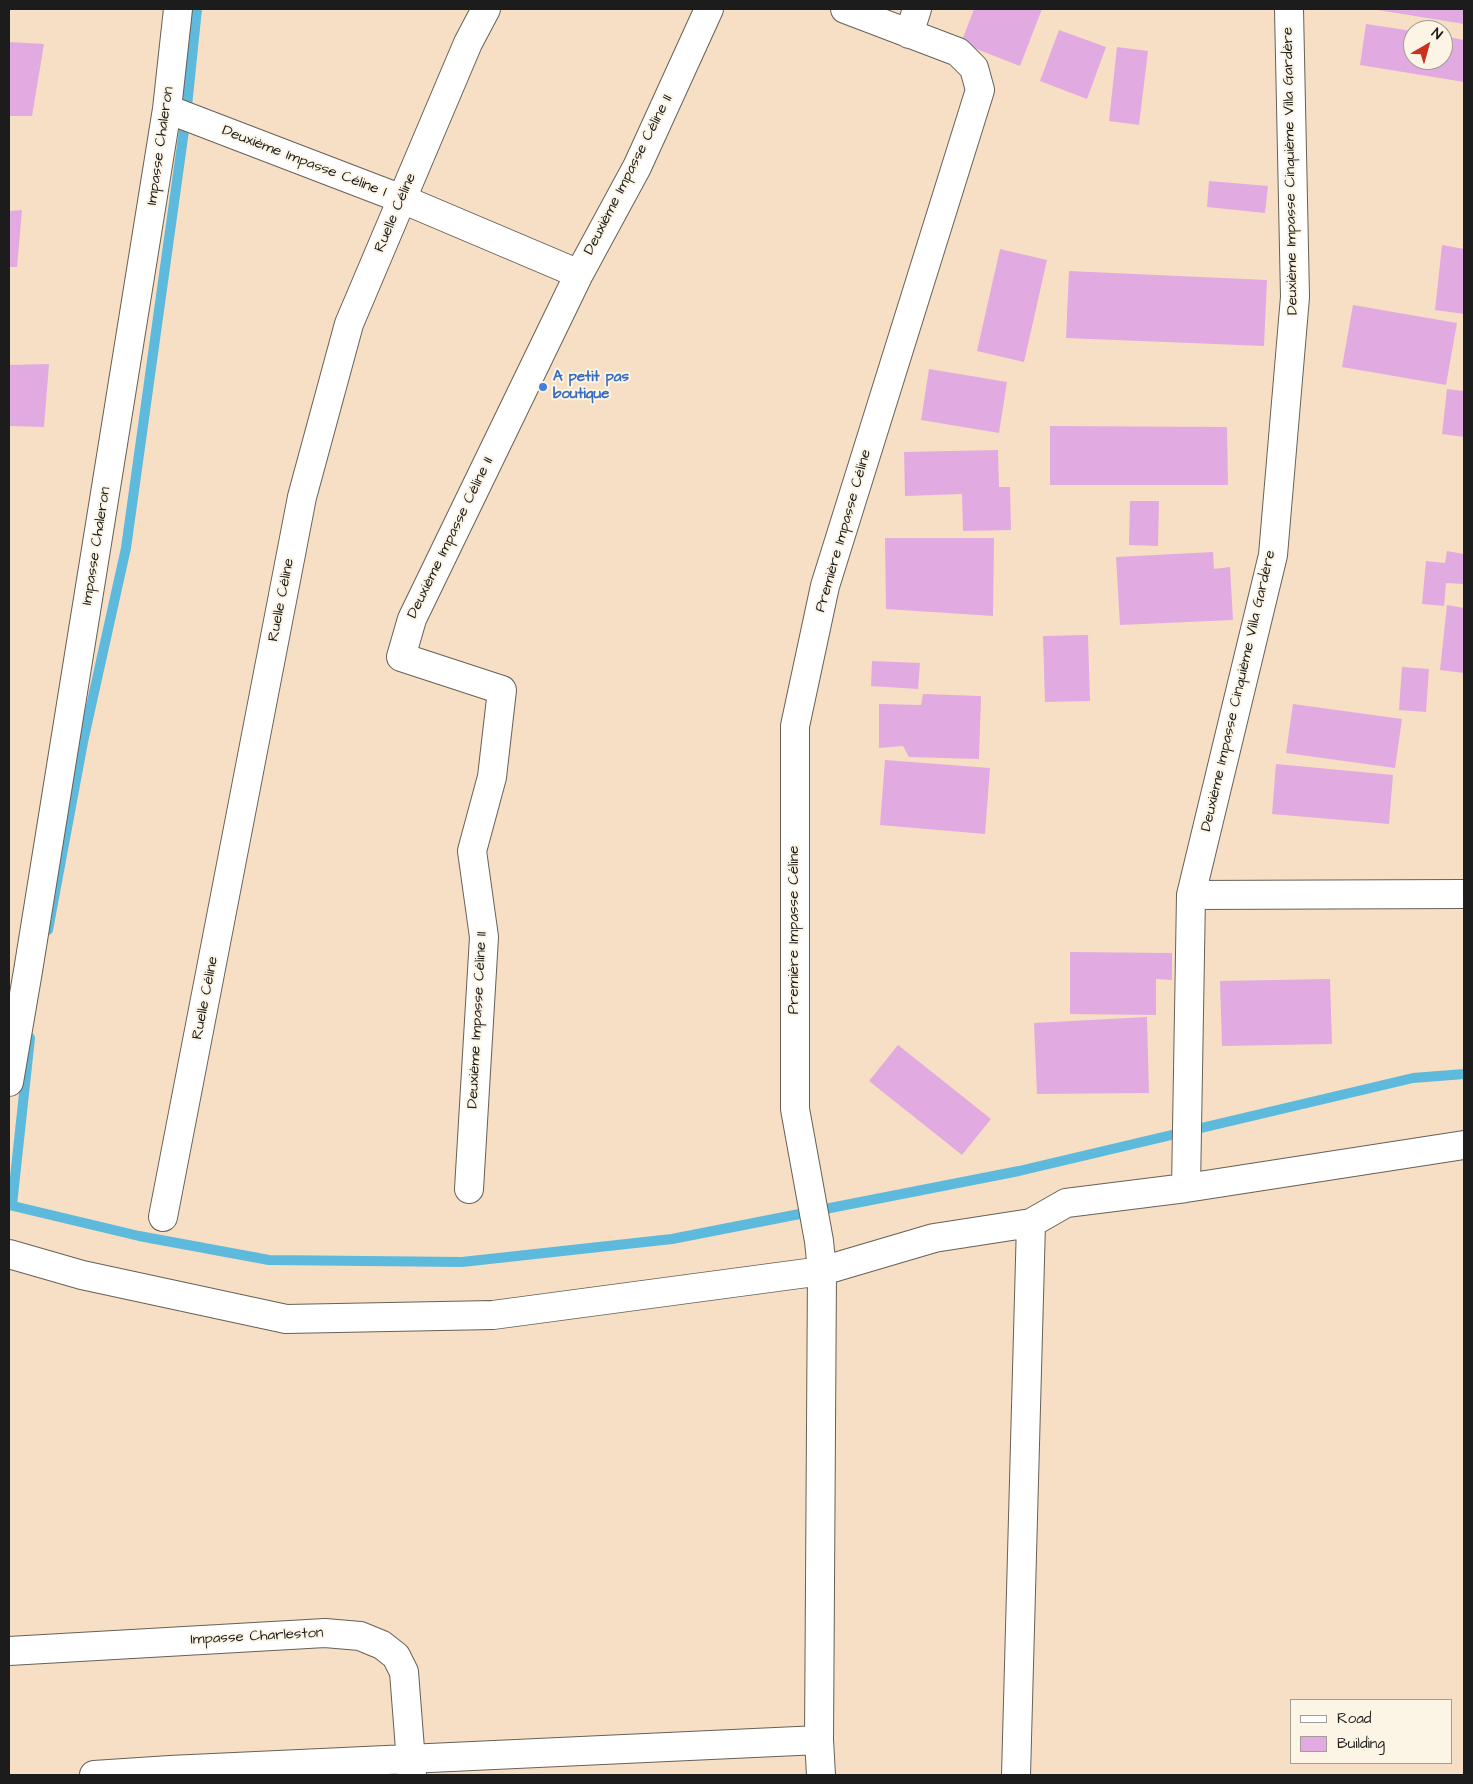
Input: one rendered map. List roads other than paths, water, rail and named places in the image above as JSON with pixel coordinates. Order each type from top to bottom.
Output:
[{"type":"street","name":"Impasse Chaleron","points":[[9,1082],[19,970],[167,109],[178,9]]},
{"type":"street","name":"Ruelle Céline","points":[[163,1217],[302,497],[349,324],[468,43],[486,9]]},
{"type":"street","name":"Deuxième Impasse Céline II","points":[[469,1189],[484,938],[472,851],[492,778],[502,690],[401,656],[412,619],[579,274],[636,167],[709,9]]},
{"type":"street","name":"Première Impasse Céline","points":[[821,1775],[819,1740],[822,1271],[819,1241],[795,1109],[796,726],[825,586],[980,90],[974,68],[958,52],[913,21],[845,9]]},
{"type":"street","name":"Deuxième Impasse Cinquième Villa Gardère","points":[[1186,1188],[1191,895],[1273,555],[1295,297],[1289,9]]},
{"type":"street","name":"Deuxième Impasse Céline I","points":[[167,109],[402,199],[579,274]]},
{"type":"street","points":[[1191,895],[1464,894]]},
{"type":"street","points":[[9,1254],[82,1275],[286,1319],[493,1314],[822,1271],[934,1238],[1031,1223],[1066,1203],[1186,1188],[1464,1145]]},
{"type":"street","points":[[1016,1775],[1031,1223]]},
{"type":"street","name":"Impasse Charleston","points":[[9,1651],[325,1633],[360,1636],[382,1644],[396,1656],[404,1672],[411,1767]]},
{"type":"street","points":[[94,1775],[170,1770],[411,1767],[819,1740]]},
{"type":"waterway","points":[[48,930],[83,742],[126,548],[186,116],[197,9]]},
{"type":"waterway","points":[[12,1205],[30,1038]]},
{"type":"waterway","points":[[9,1205],[139,1236],[269,1260],[462,1262],[672,1239],[1019,1171],[1413,1078],[1464,1074]]},
{"type":"place","name":"A petit pas boutique","points":[[543,387]]}]
